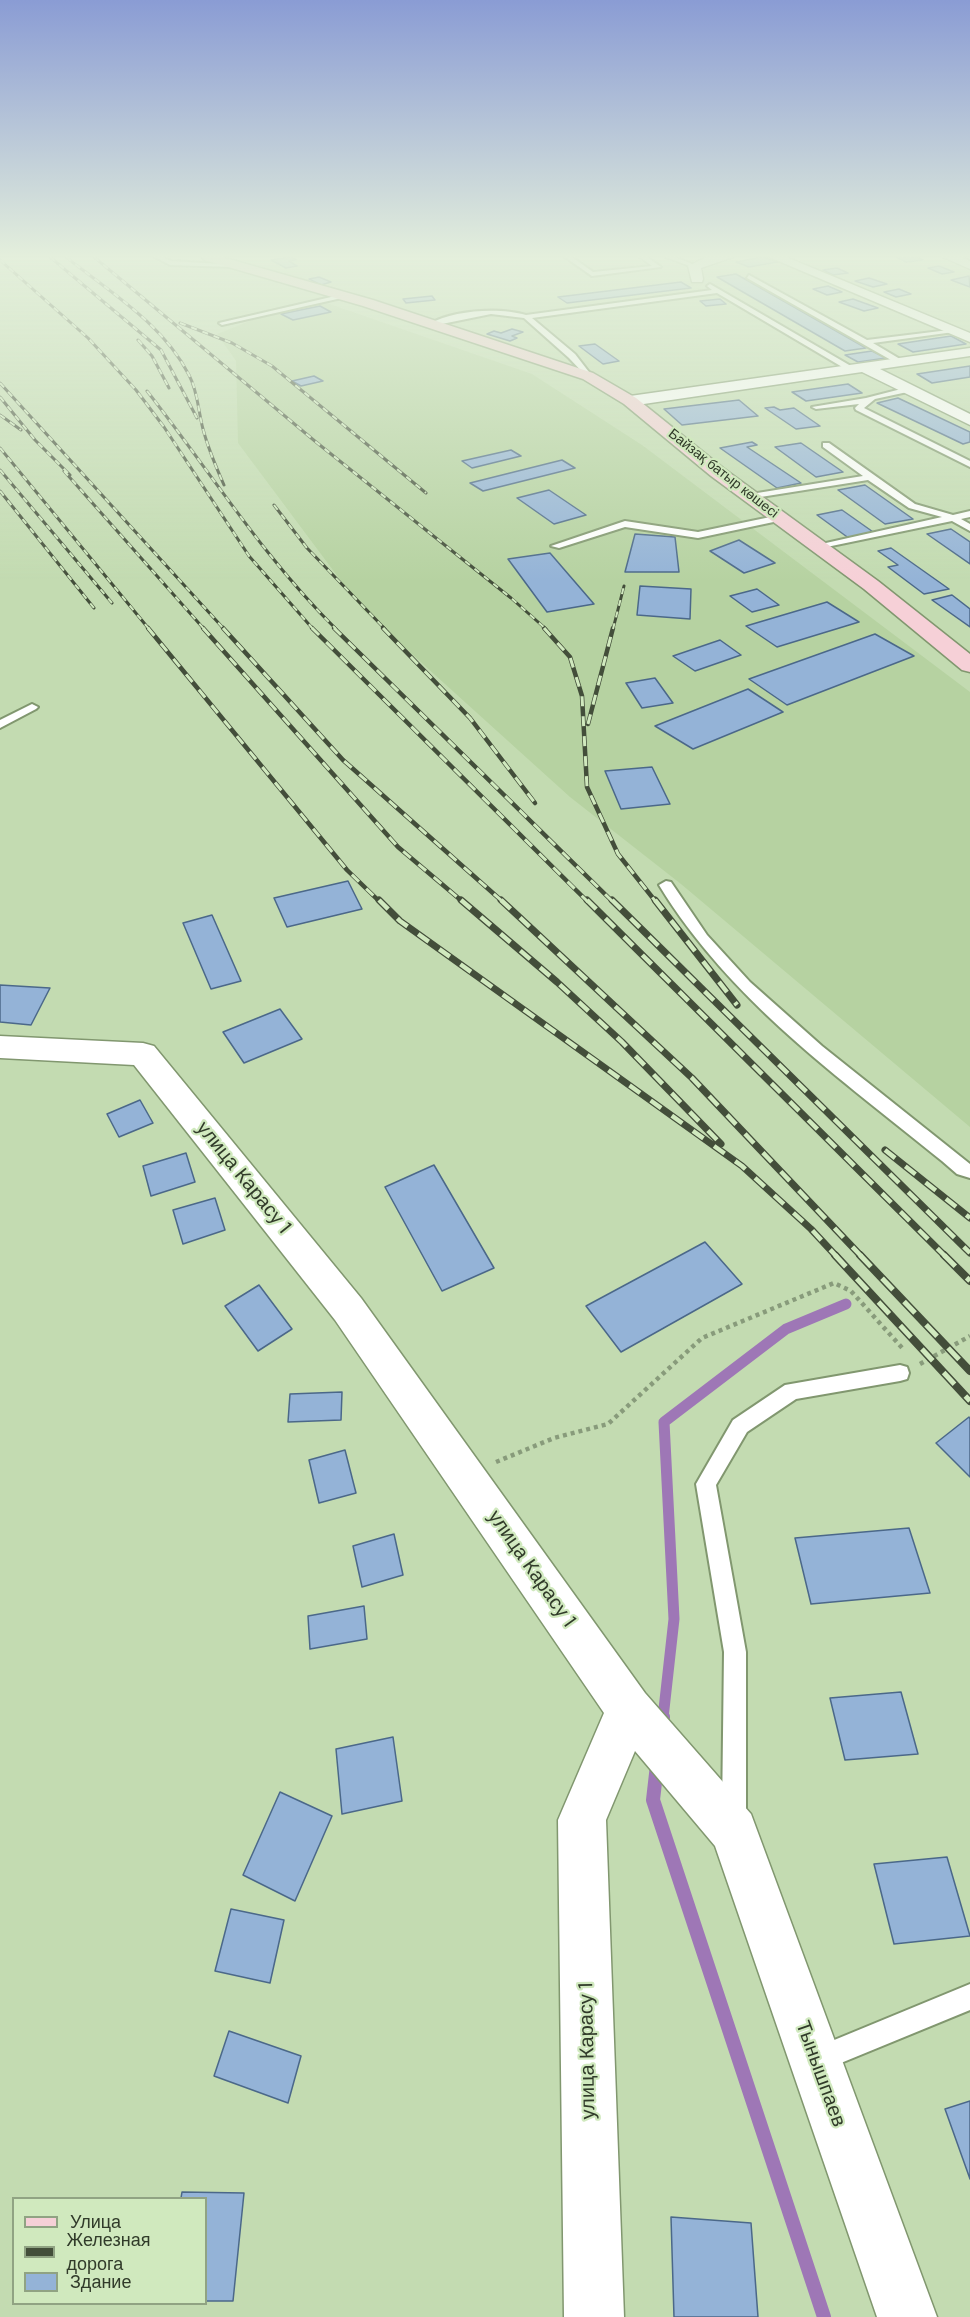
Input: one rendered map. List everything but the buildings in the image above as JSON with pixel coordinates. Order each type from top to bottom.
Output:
[{"type":"main road","name":"Байзақ батыр көшесі","points":[[555,365],[588,376],[630,401],[751,497],[872,585],[970,665]]},
{"type":"street","points":[[630,401],[879,365]]},
{"type":"street","points":[[858,368],[909,389],[970,420]]},
{"type":"street","name":"улица Карасу 1","points":[[0,1047],[143,1054],[348,1309],[629,1709],[582,1821],[594,2317]]},
{"type":"street","points":[[629,1709],[734,1831]]},
{"type":"street","name":"Тынышпаев","points":[[734,1831],[907,2317]]},
{"type":"lane","points":[[579,365],[588,376]]},
{"type":"lane","points":[[853,365],[858,368]]},
{"type":"lane","points":[[816,407],[869,400],[909,389]]},
{"type":"lane","points":[[869,400],[859,408],[970,464]]},
{"type":"lane","points":[[826,446],[912,506],[954,518],[970,528]]},
{"type":"lane","points":[[751,497],[870,477]]},
{"type":"lane","points":[[820,547],[970,514]]},
{"type":"lane","points":[[556,546],[625,524],[698,535],[780,518]]},
{"type":"lane","points":[[0,725],[32,707]]},
{"type":"lane","points":[[666,885],[678,907],[697,933],[741,984],[802,1038],[963,1169],[970,1172]]},
{"type":"lane","points":[[734,1831],[735,1653],[706,1484],[740,1426],[792,1391],[908,1369]]},
{"type":"lane","points":[[815,2061],[970,1997]]},
{"type":"path","points":[[465,1475],[554,1438],[608,1424],[702,1338],[834,1283],[851,1291],[908,1369],[970,1336]]},
{"type":"shaded area","points":[[236,365],[506,365],[532,374],[642,445],[970,692],[970,1127],[681,884],[570,797],[362,609],[238,443]]},
{"type":"waterway","points":[[663,1718],[674,1619],[664,1422],[786,1329],[846,1304]]},
{"type":"waterway","points":[[662,1725],[663,1717]]},
{"type":"waterway","points":[[657,1765],[653,1800],[824,2317]]},
{"type":"railway","points":[[113,365],[136,390],[164,427],[249,556],[313,629]]},
{"type":"railway","points":[[157,365],[169,388]]},
{"type":"railway","points":[[169,365],[197,418]]},
{"type":"railway","points":[[183,365],[192,381],[205,436],[224,485]]},
{"type":"railway","points":[[224,365],[511,598],[546,629]]},
{"type":"railway","points":[[270,365],[426,493]]},
{"type":"railway","points":[[0,383],[224,629]]},
{"type":"railway","points":[[147,391],[261,543],[336,629]]},
{"type":"railway","points":[[0,397],[35,440],[70,475]]},
{"type":"railway","points":[[0,415],[21,430]]},
{"type":"railway","points":[[0,448],[149,629]]},
{"type":"railway","points":[[0,470],[112,603]]},
{"type":"railway","points":[[64,471],[204,629]]},
{"type":"railway","points":[[0,491],[94,608]]},
{"type":"railway","points":[[274,505],[307,548],[385,629]]},
{"type":"railway","points":[[613,629],[624,586]]},
{"type":"railway","points":[[148,628],[347,870],[380,902]]},
{"type":"railway","points":[[203,628],[398,847],[463,902]]},
{"type":"railway","points":[[223,628],[343,760],[503,902]]},
{"type":"railway","points":[[334,628],[613,902]]},
{"type":"railway","points":[[383,628],[470,718],[535,803]]},
{"type":"railway","points":[[544,628],[570,657],[582,696],[587,787],[618,854],[656,902]]},
{"type":"railway","points":[[588,724],[613,628]]},
{"type":"railway","points":[[313,629],[588,902]]},
{"type":"railway","points":[[379,900],[400,921],[742,1166],[811,1229],[837,1257]]},
{"type":"railway","points":[[461,900],[557,982],[622,1042],[721,1144]]},
{"type":"railway","points":[[501,900],[692,1078],[862,1257]]},
{"type":"railway","points":[[587,900],[946,1257]]},
{"type":"railway","points":[[612,900],[970,1253]]},
{"type":"railway","points":[[655,900],[737,1005]]},
{"type":"railway","points":[[885,1150],[970,1218]]},
{"type":"railway","points":[[835,1255],[970,1401]]},
{"type":"railway","points":[[860,1255],[970,1371]]},
{"type":"railway","points":[[946,1257],[970,1281]]}]
